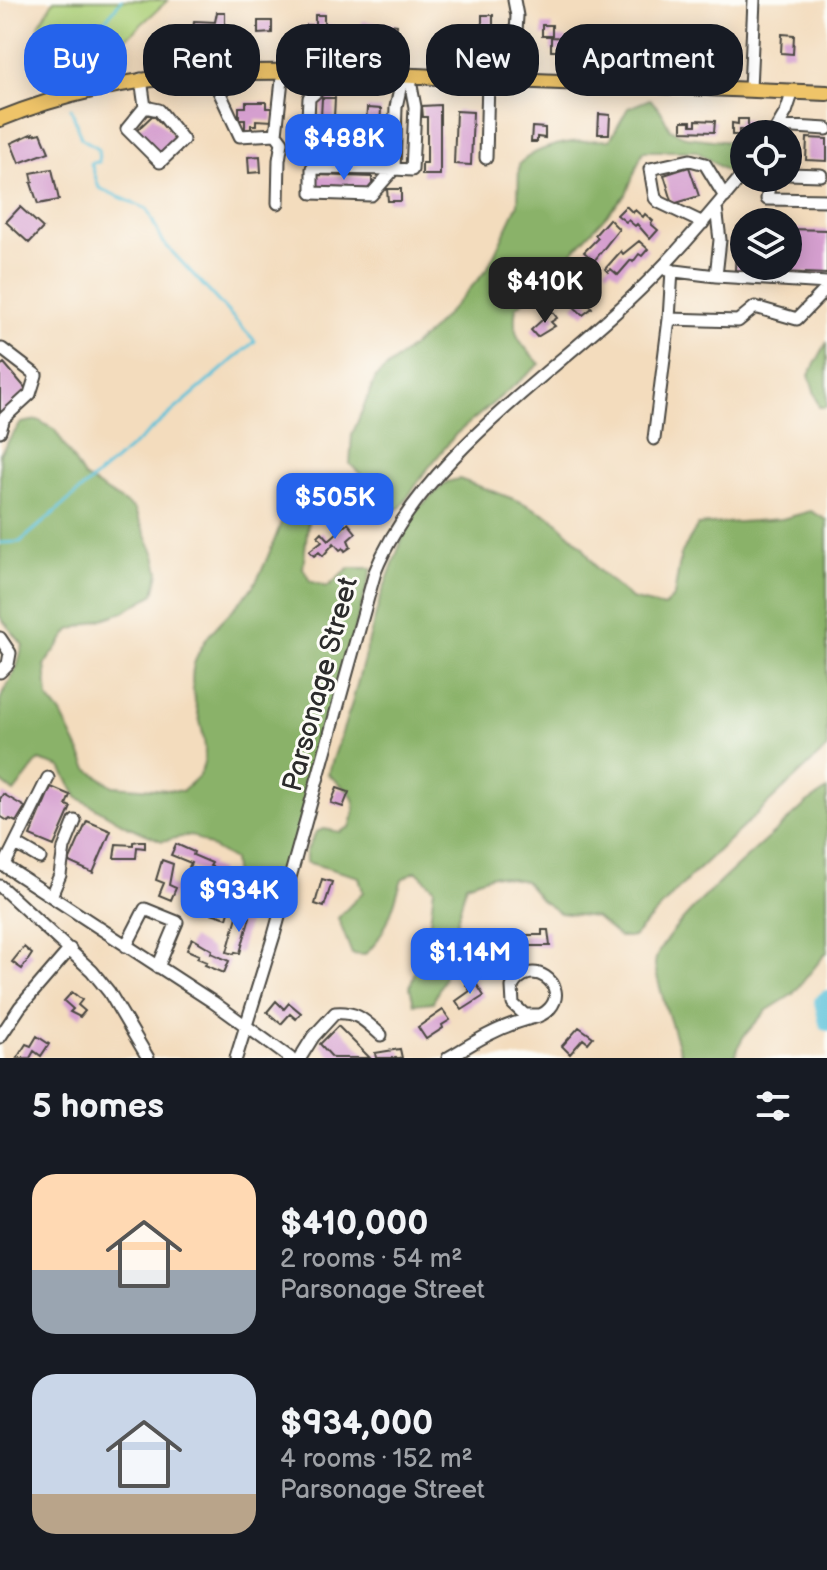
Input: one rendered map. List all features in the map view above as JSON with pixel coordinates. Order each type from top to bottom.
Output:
[{"type":"main road","points":[[0,119],[63,97],[141,79]]},
{"type":"main road","points":[[539,81],[827,93]]},
{"type":"street","points":[[514,0],[516,24]]},
{"type":"street","points":[[750,89],[754,0]]},
{"type":"street","points":[[141,79],[145,107],[127,129],[160,162],[183,140],[159,110],[145,107]]},
{"type":"street","points":[[399,96],[396,107],[394,169],[371,195],[312,193],[312,168],[394,169],[412,170],[415,107],[410,89]]},
{"type":"street","points":[[780,120],[793,91]]},
{"type":"street","points":[[221,96],[240,136],[276,134]]},
{"type":"street","points":[[278,203],[282,142],[276,134],[280,96]]},
{"type":"street","points":[[307,138],[311,96]]},
{"type":"street","points":[[486,158],[488,96]]},
{"type":"street","points":[[396,107],[415,107]]},
{"type":"street","points":[[802,129],[827,129]]},
{"type":"street","points":[[703,223],[655,198],[650,169],[690,160],[705,164],[725,197]]},
{"type":"street","points":[[802,174],[821,175]]},
{"type":"street","name":"Parsonage Street","points":[[236,1058],[375,572],[386,545],[412,506],[477,435],[667,270],[730,191]]},
{"type":"street","points":[[768,192],[767,199],[827,200]]},
{"type":"street","points":[[716,207],[720,240],[716,276]]},
{"type":"street","points":[[654,439],[669,319],[667,270],[827,286]]},
{"type":"street","points":[[669,319],[738,321],[755,307],[797,319],[827,286]]},
{"type":"street","points":[[0,431],[4,418],[30,394],[36,375],[1,349]]},
{"type":"street","points":[[0,638],[10,653],[8,664],[0,672]]},
{"type":"street","points":[[48,778],[16,844],[2,865],[247,1025],[290,1058]]},
{"type":"street","points":[[51,896],[75,821]]},
{"type":"street","points":[[16,844],[40,858]]},
{"type":"street","points":[[0,886],[70,949],[109,992],[148,1058]]},
{"type":"street","points":[[126,946],[145,909],[177,922],[158,967]]},
{"type":"street","points":[[0,1037],[20,1007],[70,949]]},
{"type":"street","points":[[300,1058],[320,1028],[335,1013],[358,1015],[381,1035]]},
{"type":"street","points":[[448,1058],[493,1030],[541,1015]]},
{"type":"green space","points":[[54,0],[168,0],[127,37],[127,24],[40,24]]},
{"type":"green space","points":[[650,99],[661,111],[670,129],[686,137],[730,142],[730,170],[726,171],[696,151],[643,151],[626,194],[567,258],[564,277],[575,291],[529,297],[516,307],[516,333],[540,364],[456,434],[397,509],[350,464],[352,435],[376,377],[433,329],[487,270],[518,204],[519,164],[550,147],[610,140],[628,108]]},
{"type":"green space","points":[[827,342],[827,407],[819,407],[809,375]]},
{"type":"green space","points":[[38,420],[55,430],[84,477],[134,509],[155,555],[159,572],[154,594],[123,612],[70,630],[45,664],[48,698],[61,714],[88,769],[113,786],[182,791],[200,774],[205,747],[193,692],[194,664],[205,640],[258,579],[287,507],[308,498],[303,568],[310,581],[327,587],[350,568],[372,568],[278,904],[269,913],[244,904],[236,890],[233,860],[191,835],[162,841],[125,825],[77,797],[61,767],[39,760],[14,792],[0,781],[0,700],[17,667],[23,645],[0,617],[0,453],[21,423]]},
{"type":"green space","points":[[459,479],[519,501],[553,518],[583,547],[597,569],[631,599],[664,607],[674,596],[681,554],[698,525],[782,519],[811,511],[827,520],[827,748],[689,878],[633,937],[619,937],[595,917],[560,913],[541,900],[525,881],[493,875],[466,884],[443,980],[433,1002],[414,1004],[410,987],[430,921],[434,888],[416,871],[402,879],[378,940],[364,955],[352,954],[338,918],[363,892],[359,877],[306,862],[306,852],[316,832],[324,829],[340,832],[350,827],[354,802],[328,774],[352,703],[380,599],[411,515],[447,482]]},
{"type":"green space","points":[[827,790],[827,952],[793,994],[766,1011],[743,1037],[734,1058],[682,1058],[656,970],[655,963],[661,948],[721,881],[807,803]]},
{"type":"building","points":[[217,12],[225,12],[225,24],[194,24],[194,21],[215,22]]},
{"type":"building","points":[[315,15],[324,15],[324,24],[315,24]]},
{"type":"building","points":[[482,15],[493,15],[493,24],[482,24]]},
{"type":"building","points":[[258,21],[272,21],[272,33],[260,34]]},
{"type":"building","points":[[542,25],[552,25],[552,36],[542,36]]},
{"type":"building","points":[[782,34],[794,35],[793,54],[781,53]]},
{"type":"building","points":[[551,37],[555,37],[555,51],[551,51]]},
{"type":"building","points":[[322,98],[335,98],[333,137],[320,137]]},
{"type":"building","points":[[246,102],[266,102],[266,108],[273,108],[273,121],[256,120],[256,125],[251,125],[251,131],[245,131],[245,120],[239,120],[239,107],[246,107]]},
{"type":"building","points":[[440,105],[440,175],[422,175],[422,163],[427,163],[427,117],[423,117],[422,106]]},
{"type":"building","points":[[367,108],[381,109],[378,164],[364,164]]},
{"type":"building","points":[[456,111],[473,112],[471,165],[454,164]]},
{"type":"building","points":[[599,114],[610,115],[609,134],[598,134]]},
{"type":"building","points":[[153,115],[177,140],[158,158],[134,133]]},
{"type":"building","points":[[696,120],[715,121],[714,132],[682,131],[682,121],[691,121],[691,125],[696,125]]},
{"type":"building","points":[[532,127],[545,128],[545,138],[537,137],[537,142],[531,142]]},
{"type":"building","points":[[33,133],[41,133],[49,152],[19,163],[11,143]]},
{"type":"building","points":[[807,138],[827,139],[827,161],[806,160]]},
{"type":"building","points":[[260,156],[261,172],[249,173],[248,157]]},
{"type":"building","points":[[689,167],[699,196],[673,204],[664,175]]},
{"type":"building","points":[[52,169],[59,200],[38,204],[31,173]]},
{"type":"building","points":[[316,175],[372,177],[372,189],[316,187]]},
{"type":"building","points":[[387,189],[401,189],[401,201],[388,201]]},
{"type":"building","points":[[626,206],[633,213],[635,210],[643,217],[645,214],[653,221],[651,224],[658,230],[650,239],[637,224],[626,222],[617,215]]},
{"type":"building","points":[[20,207],[43,228],[29,243],[6,222]]},
{"type":"building","points":[[609,219],[619,229],[594,261],[584,252],[598,238],[595,235]]},
{"type":"building","points":[[802,229],[827,230],[827,274],[802,273]]},
{"type":"building","points":[[639,241],[648,249],[642,256],[639,254],[633,262],[631,260],[618,275],[611,269],[608,272],[605,269],[621,251],[623,254]]},
{"type":"building","points":[[584,298],[592,308],[583,315],[573,306]]},
{"type":"building","points":[[552,311],[557,318],[551,322],[555,326],[537,337],[531,330]]},
{"type":"building","points":[[4,363],[27,390],[0,416],[0,366]]},
{"type":"building","points":[[348,523],[356,533],[348,540],[351,547],[340,550],[334,543],[323,556],[319,552],[314,556],[309,551],[322,541],[318,536],[322,532],[329,540]]},
{"type":"building","points":[[51,787],[70,795],[66,805],[71,807],[54,846],[30,836]]},
{"type":"building","points":[[337,788],[349,792],[343,807],[331,803]]},
{"type":"building","points":[[3,794],[25,807],[16,822],[0,816]]},
{"type":"building","points":[[87,821],[111,831],[93,873],[69,862]]},
{"type":"building","points":[[145,841],[145,848],[137,847],[136,858],[114,858],[116,844],[133,845],[133,842]]},
{"type":"building","points":[[176,844],[220,870],[215,882],[206,878],[207,874],[189,867],[191,863],[171,855]]},
{"type":"building","points":[[162,860],[173,864],[169,885],[176,888],[171,900],[159,895],[164,883],[156,880]]},
{"type":"building","points":[[322,879],[332,882],[324,907],[315,904]]},
{"type":"building","points":[[201,889],[214,894],[213,899],[231,905],[227,918],[208,912],[210,906],[197,901]]},
{"type":"building","points":[[238,913],[250,917],[240,953],[234,954],[227,952]]},
{"type":"building","points":[[542,930],[548,930],[550,946],[524,946],[523,935],[542,935]]},
{"type":"building","points":[[192,938],[212,950],[211,953],[229,961],[224,973],[205,965],[207,962],[197,958],[199,955],[187,950]]},
{"type":"building","points":[[493,941],[505,952],[484,969],[478,961],[492,949],[488,945]]},
{"type":"building","points":[[24,947],[32,954],[22,969],[12,962]]},
{"type":"building","points":[[474,980],[484,996],[462,1010],[456,1001],[470,991],[466,985]]},
{"type":"building","points":[[72,992],[82,1000],[78,1005],[85,1011],[80,1017],[70,1012],[73,1009],[64,1001]]},
{"type":"building","points":[[276,1001],[284,1009],[289,1003],[301,1013],[296,1019],[290,1014],[281,1024],[267,1012]]},
{"type":"building","points":[[443,1010],[450,1020],[426,1039],[418,1027]]},
{"type":"building","points":[[338,1026],[370,1058],[333,1058],[320,1044]]},
{"type":"building","points":[[579,1027],[593,1037],[588,1043],[583,1039],[570,1054],[562,1046]]},
{"type":"building","points":[[37,1036],[49,1044],[41,1056],[34,1051],[30,1058],[17,1058],[26,1044],[31,1046]]},
{"type":"building","points":[[400,1049],[402,1058],[376,1058],[375,1053]]},
{"type":"waterway","points":[[102,24],[121,0]]},
{"type":"waterway","points":[[0,543],[20,542],[255,341],[162,241],[147,209],[99,188],[91,163],[99,162],[98,148],[81,138],[71,108]]},
{"type":"waterway","points":[[827,998],[822,1002],[827,1023]]}]
